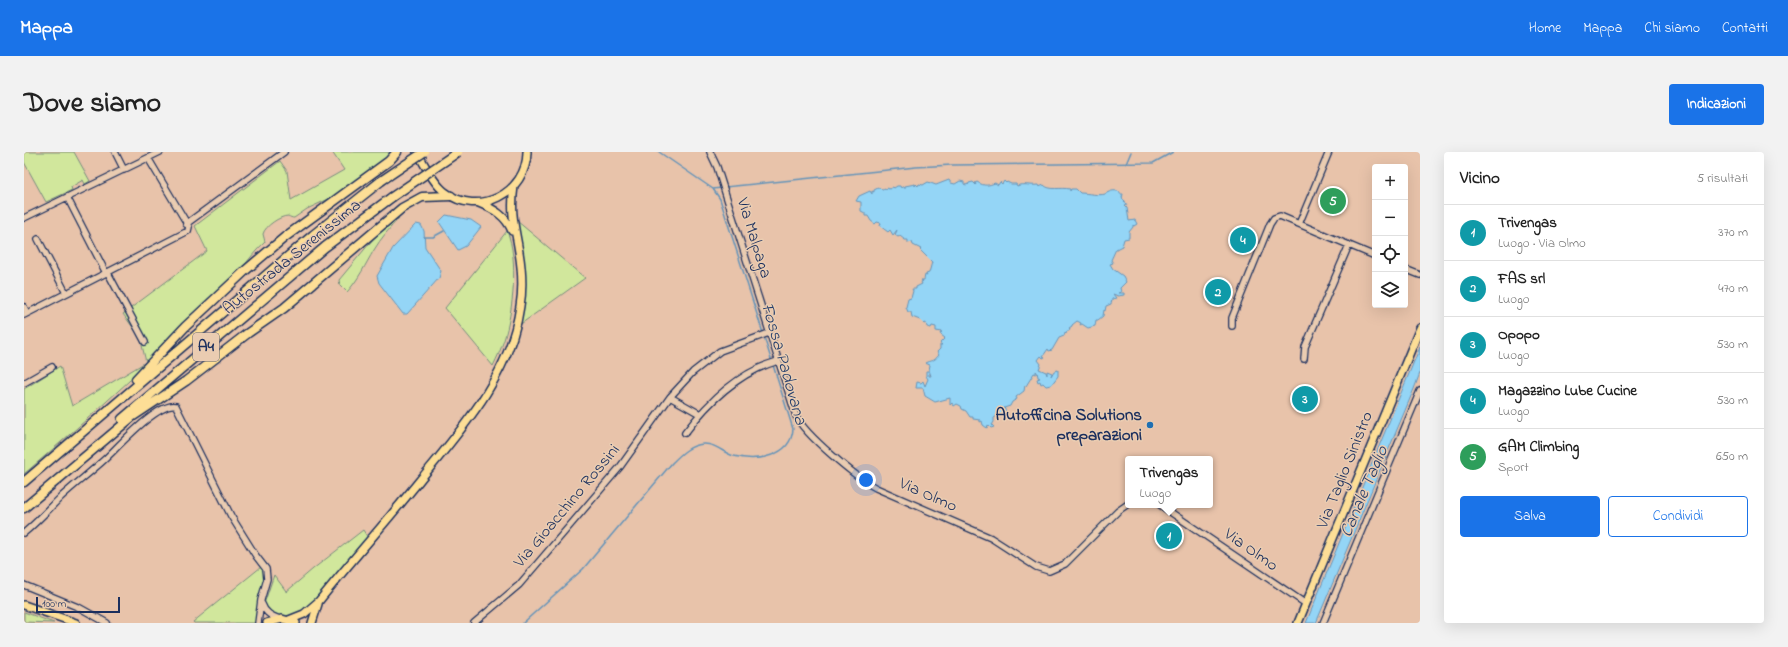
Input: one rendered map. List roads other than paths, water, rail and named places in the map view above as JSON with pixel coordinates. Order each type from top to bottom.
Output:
[{"type":"highway","points":[[104,413],[128,385],[246,270],[285,237],[389,161],[397,152]]},
{"type":"highway","name":"Autostrada Serenissima","points":[[24,482],[312,235],[381,181],[424,152]]},
{"type":"highway","name":"Autostrada Serenissima","points":[[24,502],[325,247],[392,197],[458,152]]},
{"type":"highway","points":[[24,508],[132,417],[186,381],[248,333],[284,308],[402,208],[422,197],[450,196]]},
{"type":"main road","points":[[417,152],[440,187],[450,196],[461,201],[479,202],[498,198],[514,186],[524,169],[527,152]]},
{"type":"main road","points":[[267,623],[285,620],[304,614],[319,601],[444,451],[468,420],[497,374],[515,330],[520,307],[521,274],[512,209],[514,186]]},
{"type":"main road","points":[[479,202],[492,209],[505,219],[518,245]]},
{"type":"main road","name":"Via Taglio Sinistro","points":[[1298,623],[1420,328]]},
{"type":"main road","points":[[312,623],[319,601]]},
{"type":"main road","points":[[24,605],[76,623]]},
{"type":"main road","points":[[285,620],[296,623]]},
{"type":"street","points":[[115,152],[124,170]]},
{"type":"street","points":[[24,218],[160,152]]},
{"type":"street","points":[[186,224],[284,152]]},
{"type":"street","name":"Via Malpaga","points":[[710,152],[722,182],[768,333]]},
{"type":"street","points":[[1299,224],[1329,152]]},
{"type":"street","points":[[24,307],[26,314],[183,235],[188,231],[188,227],[148,158]]},
{"type":"street","points":[[67,197],[144,342]]},
{"type":"street","points":[[1232,326],[1232,318],[1270,224],[1274,218],[1280,216],[1372,255]]},
{"type":"street","points":[[38,239],[66,293]]},
{"type":"street","points":[[1304,359],[1305,347],[1349,245]]},
{"type":"street","points":[[1408,270],[1420,275]]},
{"type":"street","name":"Via Gioacchino Rossini","points":[[474,623],[510,593],[533,569],[620,467],[670,397],[693,372],[720,351],[768,333]]},
{"type":"street","name":"Via Olmo","points":[[768,333],[774,362],[798,421],[813,437],[871,485],[991,538],[1040,569],[1049,571],[1065,564],[1118,511],[1125,506]]},
{"type":"street","points":[[685,433],[700,414],[727,388],[774,362]]},
{"type":"street","points":[[24,383],[52,367]]},
{"type":"street","points":[[1323,623],[1420,390]]},
{"type":"street","points":[[670,397],[700,414]]},
{"type":"street","points":[[24,534],[61,497],[106,458],[130,434],[165,408],[172,405],[176,406],[231,516],[266,569],[267,579],[261,600],[258,623]]},
{"type":"street","name":"Via Olmo","points":[[1164,508],[1306,604]]},
{"type":"street","points":[[24,585],[80,608],[107,623]]},
{"type":"street","points":[[261,600],[268,614],[285,620]]},
{"type":"water","points":[[949,180],[951,183],[955,184],[960,181],[964,182],[966,185],[973,182],[976,185],[975,183],[977,182],[985,185],[995,183],[998,185],[1000,182],[1002,184],[1004,181],[1006,183],[1016,184],[1017,186],[1038,185],[1039,187],[1044,185],[1049,188],[1067,188],[1070,189],[1070,191],[1071,189],[1076,189],[1080,193],[1097,195],[1118,191],[1120,194],[1123,194],[1122,198],[1127,205],[1125,206],[1127,208],[1129,221],[1135,220],[1137,224],[1134,226],[1133,225],[1129,232],[1129,238],[1124,239],[1122,246],[1116,249],[1111,260],[1113,263],[1110,264],[1113,269],[1123,276],[1126,282],[1120,288],[1121,292],[1118,293],[1124,293],[1124,295],[1118,296],[1113,294],[1116,298],[1112,299],[1111,304],[1106,306],[1103,316],[1096,320],[1095,326],[1088,328],[1082,324],[1080,325],[1081,323],[1077,321],[1069,328],[1069,331],[1066,333],[1065,332],[1064,336],[1059,338],[1052,350],[1049,351],[1048,349],[1043,356],[1045,357],[1043,358],[1041,356],[1038,360],[1041,364],[1039,369],[1046,372],[1047,375],[1047,371],[1052,373],[1051,376],[1054,371],[1058,370],[1058,376],[1051,385],[1046,386],[1043,383],[1041,384],[1040,381],[1038,382],[1037,379],[1040,378],[1038,377],[1036,371],[1036,374],[1034,373],[1026,386],[1025,385],[1024,391],[1016,397],[1017,399],[1012,402],[1010,406],[1004,408],[1008,414],[1000,417],[998,415],[994,418],[992,425],[994,427],[991,428],[988,425],[987,428],[983,425],[982,421],[980,422],[980,420],[970,417],[961,406],[957,404],[954,406],[952,403],[950,405],[950,398],[935,402],[925,396],[923,388],[916,388],[917,382],[921,383],[923,381],[925,386],[928,379],[926,376],[926,371],[929,371],[929,376],[931,376],[929,370],[930,365],[925,363],[934,360],[939,355],[937,352],[940,349],[940,345],[942,345],[940,343],[945,338],[940,333],[942,332],[936,331],[936,327],[927,327],[926,323],[924,324],[920,320],[912,317],[911,312],[908,312],[906,307],[908,299],[911,298],[913,291],[912,289],[916,289],[916,287],[922,284],[921,282],[923,281],[921,280],[924,280],[925,275],[927,276],[926,274],[929,273],[932,262],[920,250],[921,249],[913,245],[912,242],[908,243],[908,240],[895,235],[897,230],[893,235],[890,230],[888,232],[880,226],[881,223],[877,222],[875,224],[871,221],[868,216],[865,216],[865,213],[861,211],[861,202],[856,201],[859,196],[870,191],[872,194],[872,191],[874,192],[874,190],[878,188],[885,188],[886,190],[887,188],[889,189],[900,186],[901,188],[904,186],[905,188],[905,186],[915,184],[915,186],[916,184],[918,186],[919,184],[923,185],[928,182],[936,185]]},
{"type":"water","points":[[446,215],[471,220],[481,227],[466,246],[458,250],[439,222]]},
{"type":"water","points":[[416,224],[421,225],[424,231],[425,247],[441,271],[439,278],[407,314],[403,314],[379,283],[377,276],[393,248]]},
{"type":"water","name":"Canale Taglio","points":[[1420,347],[1420,373],[1414,389],[1316,623],[1306,623]]},
{"type":"waterway","points":[[659,152],[713,189],[721,188]]},
{"type":"waterway","points":[[1126,164],[1131,152]]},
{"type":"waterway","points":[[725,187],[916,167],[952,165],[1153,163],[1173,152]]},
{"type":"waterway","name":"Fossa Padovana","points":[[713,189],[720,199],[763,333]]},
{"type":"waterway","points":[[424,237],[433,237],[444,231]]},
{"type":"waterway","name":"Fossa Padovana","points":[[764,337],[772,362]]},
{"type":"waterway","name":"Fossa Padovana","points":[[523,623],[583,569],[672,463],[686,450],[694,446],[707,444],[734,456],[752,458],[771,455],[786,446],[791,438],[793,429],[773,365]]},
{"type":"place","name":"GAM Climbing","points":[[1333,201]]},
{"type":"place","name":"Magazzino Lube Cucine","points":[[1243,240]]},
{"type":"place","name":"FAS srl","points":[[1218,292]]},
{"type":"place","name":"Opopo","points":[[1305,399]]},
{"type":"place","name":"Autofficina Solutions preparazioni","points":[[1150,425]]},
{"type":"place","name":"Trivengas","points":[[1169,536]]}]
